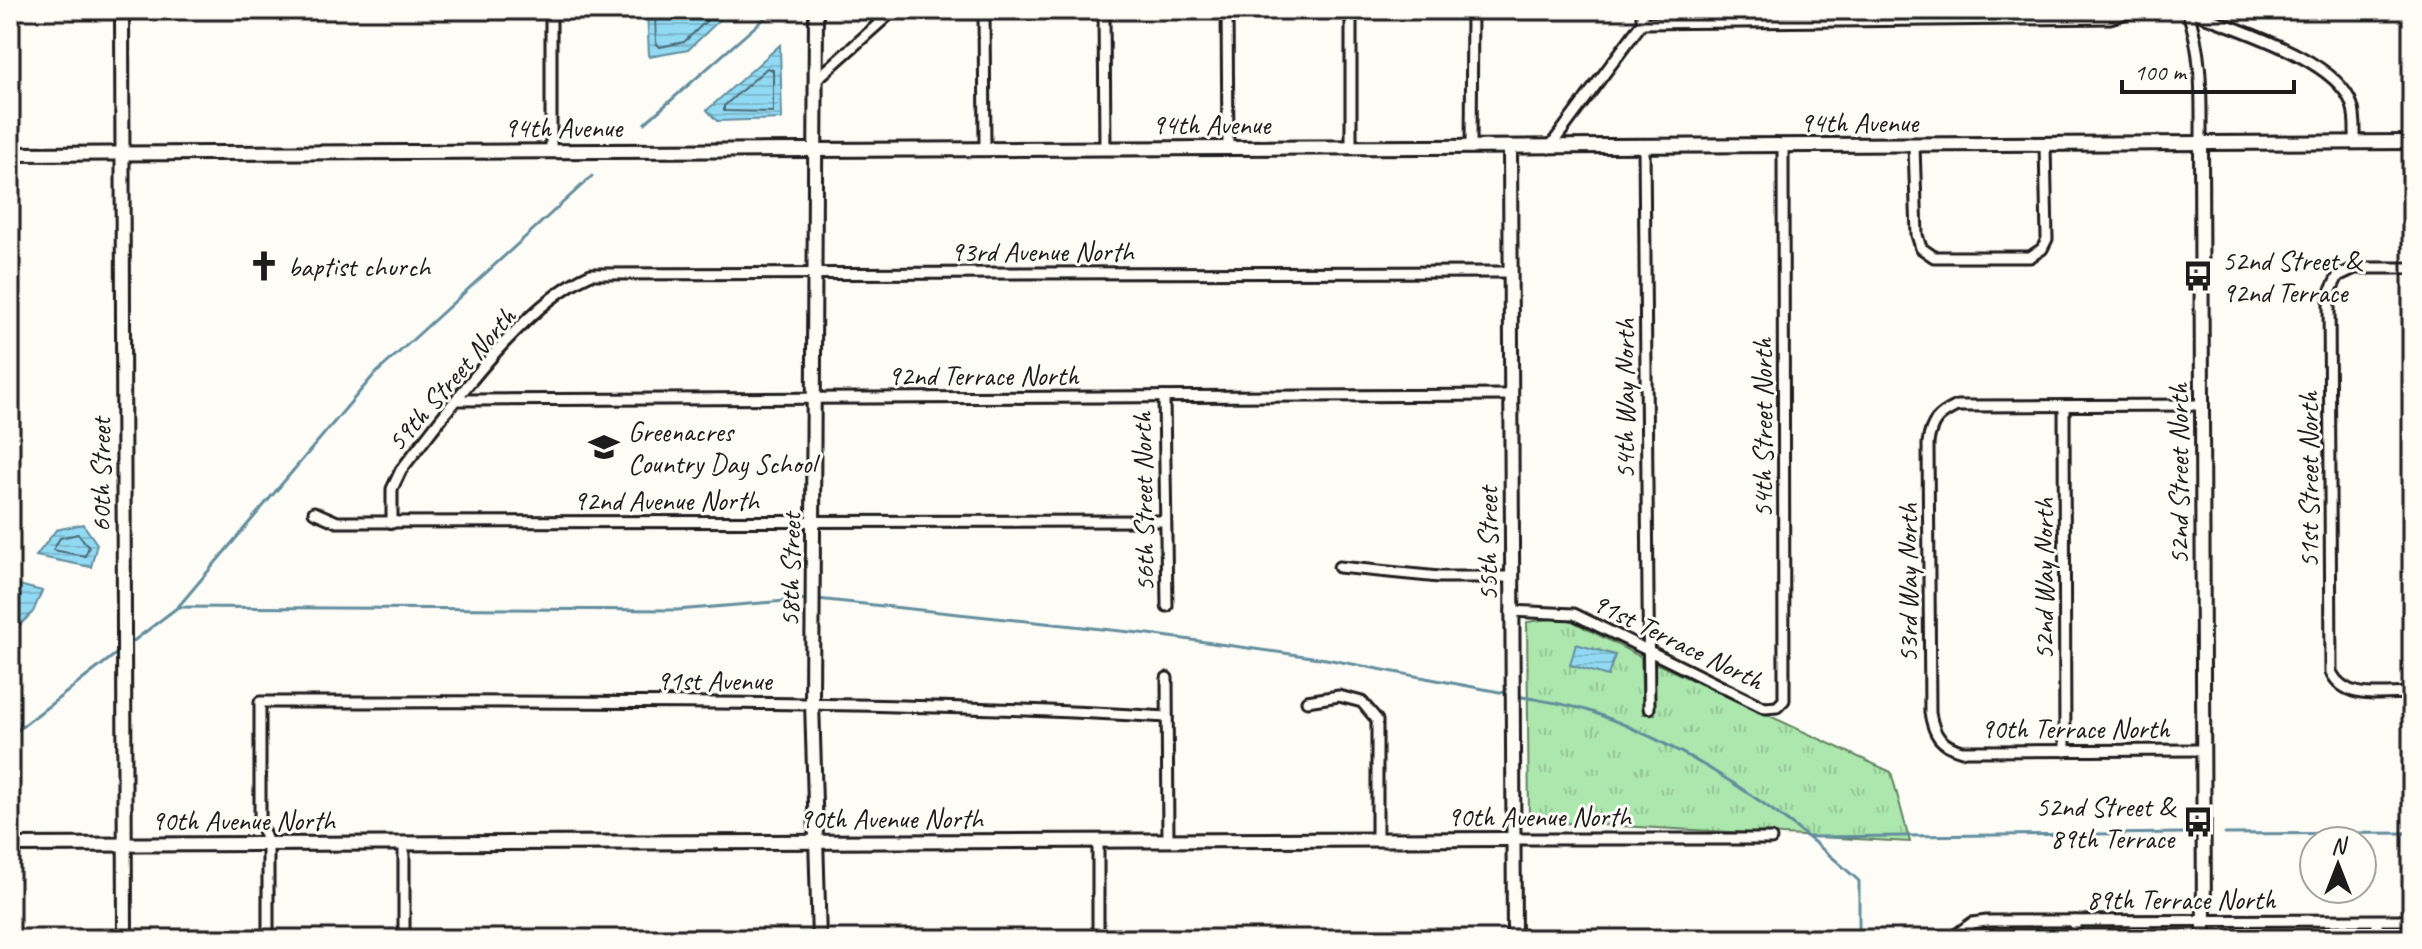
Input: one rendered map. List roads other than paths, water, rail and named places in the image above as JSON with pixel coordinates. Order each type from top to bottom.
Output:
[{"type":"street","name":"60th Street","points":[[122,10],[125,939]]},
{"type":"street","points":[[551,10],[551,151]]},
{"type":"street","name":"58th Street","points":[[816,10],[812,702],[819,939]]},
{"type":"street","points":[[817,79],[894,10]]},
{"type":"street","points":[[984,10],[985,149]]},
{"type":"street","points":[[1104,10],[1105,148]]},
{"type":"street","points":[[1227,10],[1228,148]]},
{"type":"street","points":[[1351,10],[1351,148]]},
{"type":"street","points":[[1471,147],[1472,10]]},
{"type":"street","points":[[1549,148],[1642,23],[1642,10]]},
{"type":"street","points":[[1642,23],[1765,15],[2110,18],[2137,10]]},
{"type":"street","points":[[2188,10],[2314,64],[2339,82],[2353,106],[2355,142]]},
{"type":"street","name":"52nd Street North","points":[[2188,10],[2197,38],[2201,144],[2204,939]]},
{"type":"street","name":"94th Avenue","points":[[10,154],[2412,142]]},
{"type":"street","name":"54th Street North","points":[[1777,707],[1784,700],[1783,145]]},
{"type":"street","points":[[1914,146],[1917,235],[1921,248],[1934,257],[2030,257],[2042,249],[2047,239],[2045,145]]},
{"type":"street","name":"54th Way North","points":[[1644,147],[1649,708]]},
{"type":"street","name":"55th Street","points":[[1510,148],[1511,839],[1514,939]]},
{"type":"street","name":"51st Street North","points":[[2412,268],[2355,268],[2338,276],[2329,294],[2331,672],[2337,684],[2350,693],[2412,693]]},
{"type":"street","name":"93rd Avenue North","points":[[575,281],[591,274],[1510,272]]},
{"type":"street","name":"59th Street North","points":[[392,523],[392,489],[401,470],[518,330],[575,281]]},
{"type":"street","name":"92nd Terrace North","points":[[457,400],[1511,395]]},
{"type":"street","name":"56th Street North","points":[[1164,397],[1167,606]]},
{"type":"street","points":[[2064,406],[2201,405]]},
{"type":"street","name":"53rd Way North","points":[[1947,747],[1934,733],[1930,713],[1930,428],[1939,415],[1957,406],[2064,406]]},
{"type":"street","name":"52nd Way North","points":[[2064,406],[2065,751]]},
{"type":"street","name":"92nd Avenue North","points":[[314,512],[337,522],[392,523],[1164,521]]},
{"type":"street","points":[[1339,567],[1439,577],[1511,577]]},
{"type":"street","name":"91st Terrace North","points":[[1511,611],[1574,614],[1765,708],[1777,707]]},
{"type":"street","points":[[1167,678],[1168,841]]},
{"type":"street","points":[[1307,701],[1339,696],[1362,702],[1377,720],[1377,840]]},
{"type":"street","name":"91st Avenue","points":[[268,844],[260,822],[260,702],[812,702],[984,706],[1167,717]]},
{"type":"street","name":"90th Terrace North","points":[[1947,747],[1962,751],[2204,750]]},
{"type":"street","name":"90th Avenue North","points":[[10,845],[1771,839]]},
{"type":"street","points":[[1098,841],[1098,939]]},
{"type":"street","points":[[268,844],[268,939]]},
{"type":"street","points":[[404,844],[404,939]]},
{"type":"street","name":"89th Terrace North","points":[[1952,937],[1972,923],[2412,920]]},
{"type":"street","points":[[2075,921],[2075,939]]},
{"type":"street","points":[[2377,921],[2377,939]]},
{"type":"water","points":[[647,10],[730,10],[688,50],[649,57]]},
{"type":"water","points":[[780,45],[782,119],[717,121],[707,110]]},
{"type":"water","points":[[83,524],[97,544],[91,567],[36,556],[56,530]]},
{"type":"water","points":[[15,584],[42,591],[33,612],[10,635],[10,590]]},
{"type":"water","points":[[1576,644],[1615,655],[1608,676],[1570,665]]},
{"type":"waterway","points":[[645,123],[774,10]]},
{"type":"waterway","points":[[127,646],[178,607],[373,376],[592,176]]},
{"type":"waterway","points":[[178,607],[677,610],[809,599]]},
{"type":"waterway","points":[[817,599],[1149,634],[1326,659],[1510,694]]},
{"type":"waterway","points":[[10,736],[121,650]]},
{"type":"waterway","points":[[1517,696],[1576,707],[1631,728],[1701,764],[1768,807],[1859,881],[1859,939]]},
{"type":"waterway","points":[[1811,837],[2187,833]]},
{"type":"waterway","points":[[2225,834],[2412,833]]},
{"type":"place","name":"baptist church","points":[[264,266]]},
{"type":"place","name":"52nd Street & 92nd Terrace","points":[[2198,276]]},
{"type":"place","name":"Greenacres Country Day School","points":[[604,447]]},
{"type":"place","name":"52nd Street & 89th Terrace","points":[[2198,822]]}]
